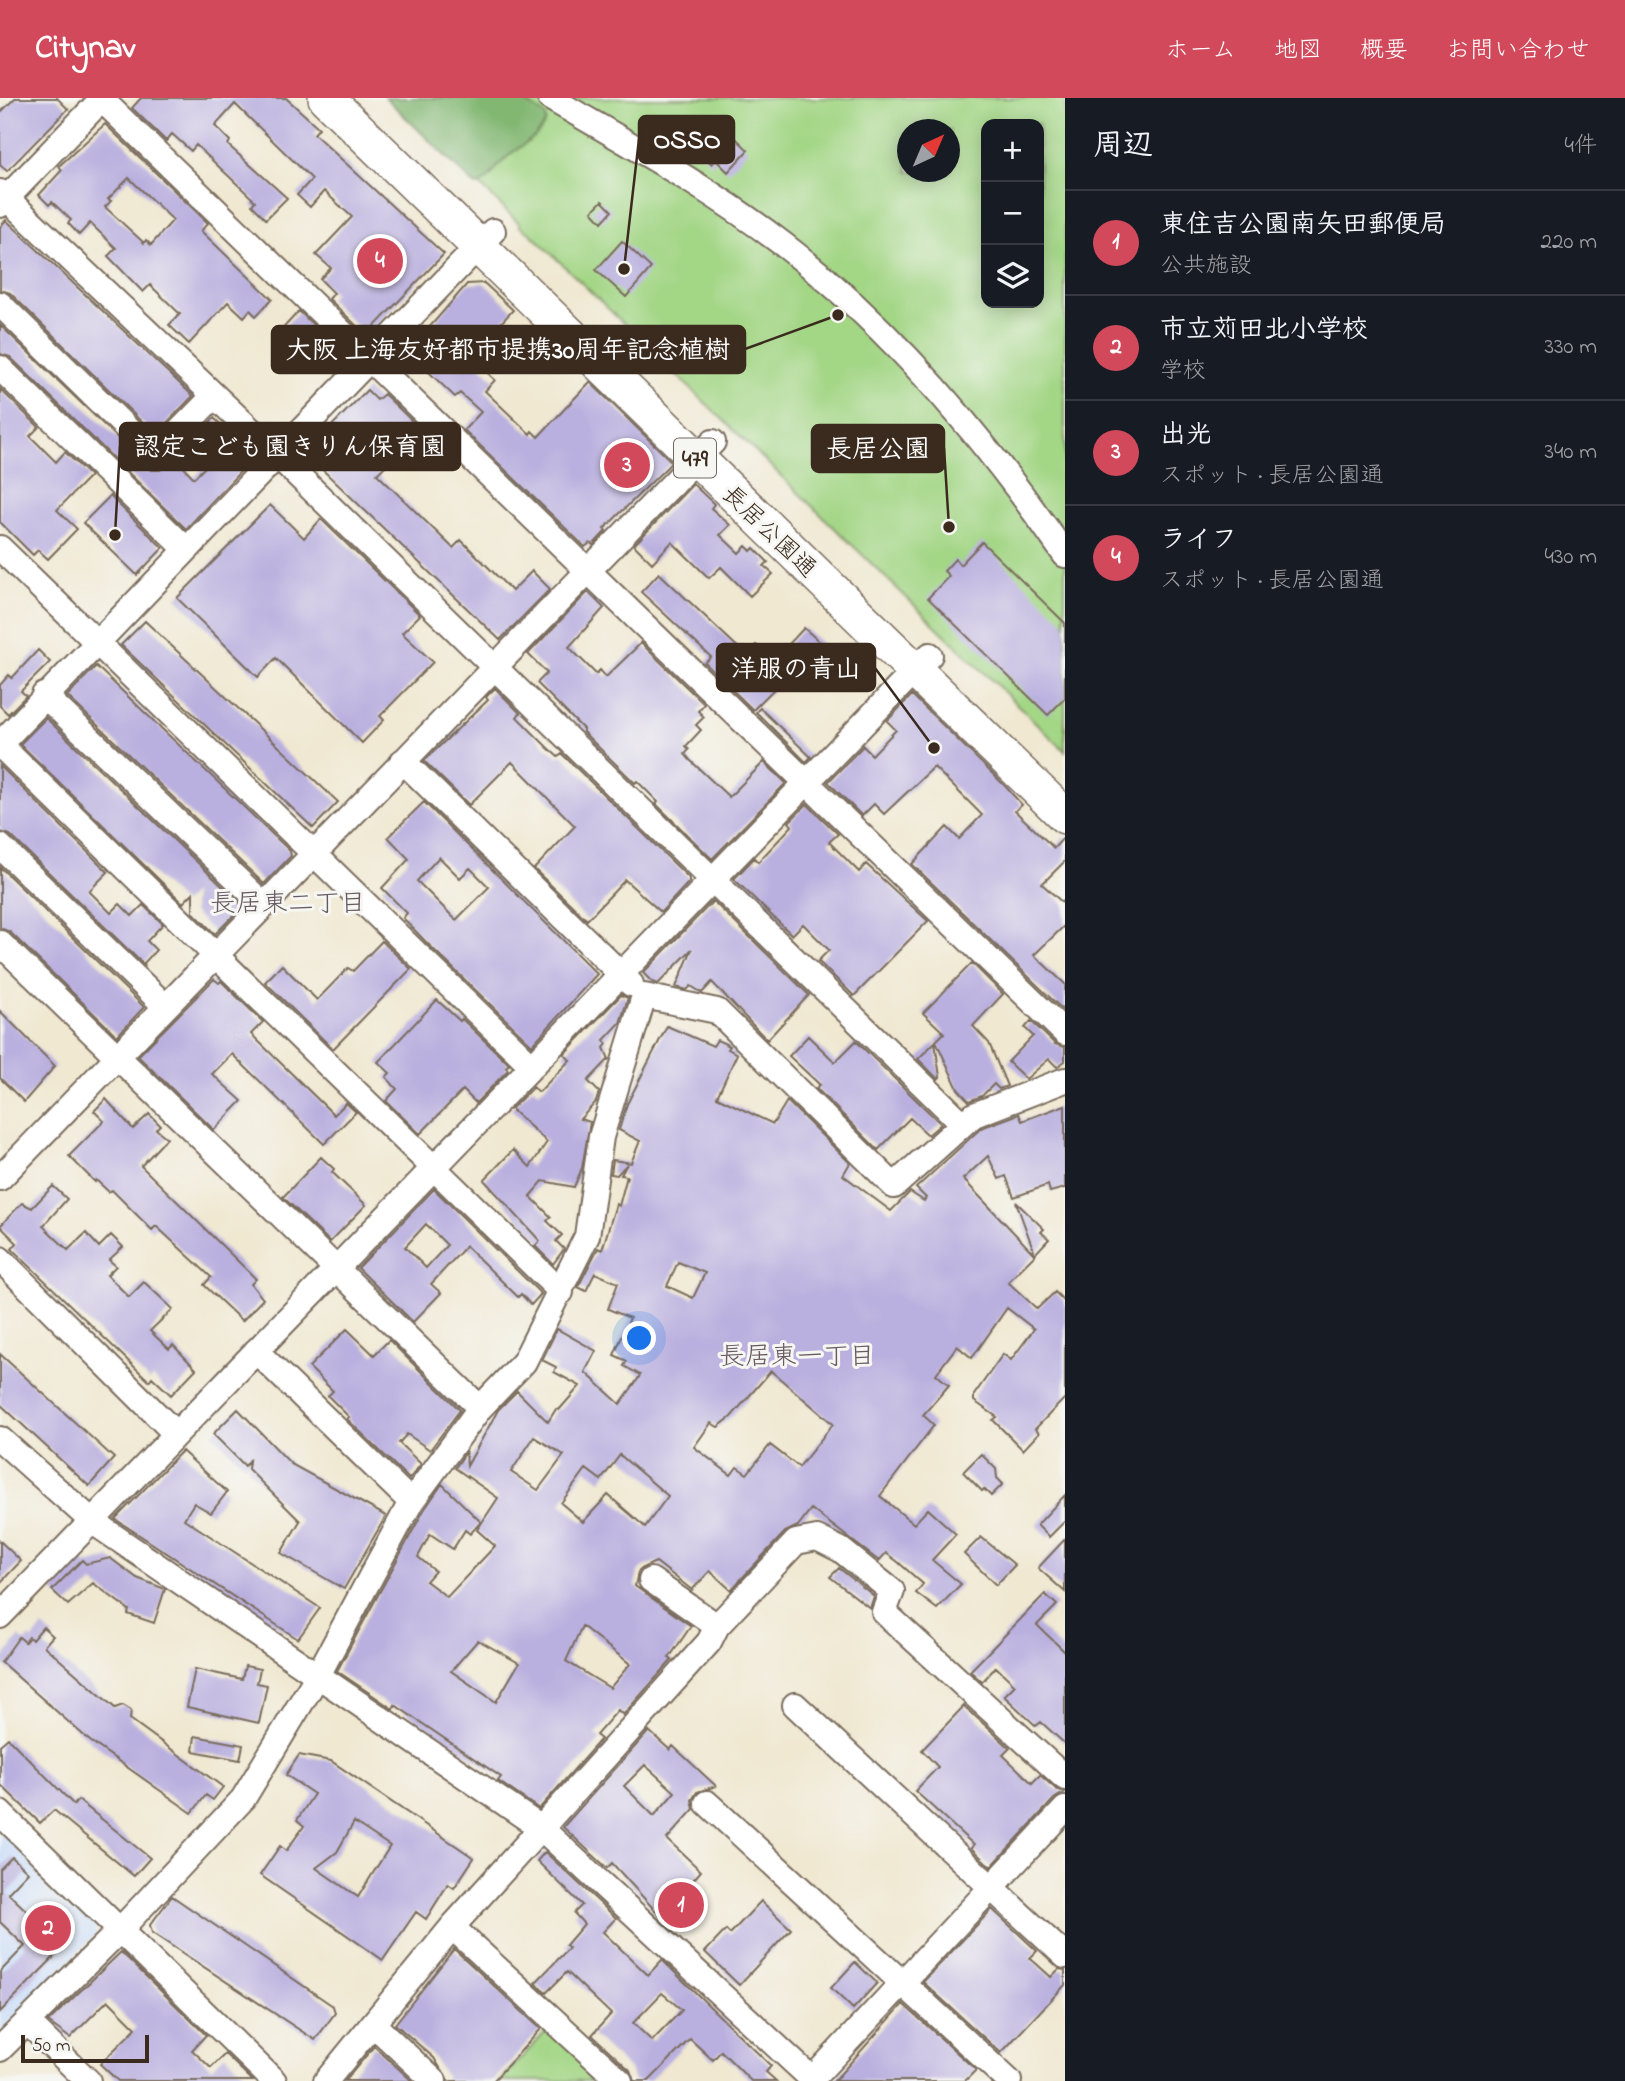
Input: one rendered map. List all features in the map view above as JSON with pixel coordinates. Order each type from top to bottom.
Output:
[{"type":"highway","name":"長居公園通","points":[[326,98],[486,238]]},
{"type":"highway","name":"長居公園通","points":[[356,98],[486,238],[704,451],[923,662],[1065,788]]},
{"type":"highway","name":"長居公園通","points":[[923,662],[1065,816]]},
{"type":"street","points":[[550,98],[726,205],[783,245],[828,282],[915,364],[960,417],[1065,555]]},
{"type":"street","points":[[963,1124],[276,455],[2,198],[102,99],[1065,1033]]},
{"type":"street","points":[[486,238],[372,360],[276,455],[44,695],[0,745],[561,1292]]},
{"type":"street","points":[[0,304],[155,456],[214,396]]},
{"type":"street","points":[[0,368],[185,548]]},
{"type":"street","points":[[0,1178],[704,451]]},
{"type":"street","points":[[0,548],[532,1066]]},
{"type":"street","points":[[0,1616],[923,662]]},
{"type":"street","points":[[44,695],[263,904]]},
{"type":"street","points":[[403,761],[644,996],[717,1011],[894,1186],[975,1115],[1065,1080]]},
{"type":"street","points":[[0,846],[165,1006]]},
{"type":"street","points":[[0,943],[480,1408]]},
{"type":"street","points":[[0,2049],[118,1931],[243,1799],[318,1675],[411,1502],[480,1408],[524,1362],[587,1236],[601,1137],[644,996]]},
{"type":"street","points":[[0,1259],[176,1434]]},
{"type":"street","points":[[256,1351],[411,1502]]},
{"type":"street","points":[[0,1439],[93,1522],[541,1828],[812,2080],[1065,1809]]},
{"type":"street","points":[[326,2081],[452,1927],[709,1643],[716,1626],[796,1542],[817,1538],[841,1550],[892,1591],[884,1612],[1065,1779]]},
{"type":"street","points":[[651,1580],[716,1626]]},
{"type":"street","points":[[795,1705],[1065,1956]]},
{"type":"street","points":[[707,1803],[1009,2081]]},
{"type":"street","points":[[0,1814],[274,2081]]},
{"type":"street","points":[[452,1927],[620,2081]]},
{"type":"street","points":[[27,2022],[88,2081]]},
{"type":"street","points":[[373,2024],[434,2081]]},
{"type":"shaded area","points":[[0,1828],[96,1922],[96,1934],[0,2032]]},
{"type":"green space","points":[[386,98],[519,98],[545,115],[546,121],[533,138],[476,186]]},
{"type":"green space","points":[[391,98],[1065,98],[1065,751],[530,233],[519,226],[520,224]]},
{"type":"green space","points":[[550,2027],[608,2081],[500,2081]]},
{"type":"building","points":[[15,98],[57,98],[68,109],[7,171],[0,165],[0,113]]},
{"type":"building","points":[[141,98],[286,98],[319,128],[314,134],[444,254],[373,328],[367,327],[363,332],[329,299],[334,293],[320,279],[331,268],[316,255],[352,217],[324,191],[310,207],[297,195],[312,179],[235,104],[215,126],[230,141],[228,145],[287,198],[266,219],[252,205],[255,201],[196,145],[191,151],[172,134],[166,141],[132,108]]},
{"type":"building","points":[[711,114],[748,150],[728,172],[716,160],[712,164],[686,140]]},
{"type":"building","points":[[105,124],[208,223],[201,231],[272,299],[256,316],[250,310],[244,317],[228,302],[189,344],[169,325],[180,314],[150,285],[143,292],[108,256],[116,248],[90,223],[79,235],[68,223],[71,220],[52,202],[49,205],[39,195],[62,170],[59,166]],"holes":[[[129,178],[173,220],[151,245],[146,240],[144,243],[105,207],[111,201],[108,199]]]},
{"type":"building","points":[[602,201],[612,211],[602,222],[592,211]]},
{"type":"building","points":[[6,220],[193,396],[155,435],[10,293],[0,290],[0,227]]},
{"type":"building","points":[[622,241],[651,268],[626,297],[596,270]]},
{"type":"building","points":[[484,283],[513,310],[473,353],[476,356],[473,359],[495,380],[485,391],[530,434],[532,431],[538,437],[590,382],[672,462],[604,529],[606,531],[593,545],[590,543],[585,547],[464,430],[481,412],[460,393],[455,397],[412,356],[425,342],[420,338],[467,284]]},
{"type":"building","points":[[299,311],[323,334],[297,361],[274,338]]},
{"type":"building","points":[[0,325],[151,470],[160,470],[174,457],[194,478],[216,456],[200,440],[204,436],[200,432],[214,418],[254,457],[186,529],[10,357],[0,354]]},
{"type":"building","points":[[0,389],[39,427],[30,436],[56,462],[65,452],[90,476],[57,510],[77,529],[48,559],[38,550],[33,555],[0,522]]},
{"type":"building","points":[[367,390],[377,400],[384,394],[414,423],[386,452],[393,458],[377,474],[453,548],[461,540],[512,591],[532,571],[550,589],[500,640],[305,453]]},
{"type":"building","points":[[693,484],[714,504],[711,508],[730,525],[720,535],[739,553],[746,546],[751,551],[754,548],[768,562],[764,566],[773,574],[750,596],[721,567],[709,578],[672,542],[652,563],[634,545]]},
{"type":"building","points":[[110,496],[163,548],[137,575],[83,523]]},
{"type":"building","points":[[270,505],[304,538],[321,519],[420,615],[402,633],[433,662],[380,716],[384,720],[362,743],[276,658],[258,677],[177,598]]},
{"type":"building","points":[[982,542],[1065,623],[1065,698],[1048,715],[928,598],[949,576],[944,571],[955,559],[960,565]]},
{"type":"building","points":[[659,573],[746,655],[756,645],[771,660],[776,658],[804,628],[832,653],[825,661],[830,666],[816,682],[798,665],[753,710],[705,663],[711,657],[641,592]]},
{"type":"building","points":[[588,592],[604,608],[569,647],[596,674],[600,670],[606,677],[641,643],[704,704],[698,711],[704,717],[696,725],[701,730],[686,746],[689,750],[685,754],[690,760],[729,797],[764,762],[786,783],[712,859],[537,683],[547,673],[528,654]]},
{"type":"building","points":[[145,621],[338,802],[313,828],[121,645]]},
{"type":"building","points":[[38,650],[50,662],[21,691],[26,696],[8,714],[0,706],[0,685],[9,675],[12,678]]},
{"type":"building","points":[[96,666],[290,851],[291,856],[264,884],[67,696]]},
{"type":"building","points":[[495,688],[520,713],[517,717],[548,748],[558,757],[562,754],[689,878],[689,882],[661,912],[625,880],[587,920],[534,869],[575,826],[512,762],[469,805],[424,761],[488,700],[486,697]]},
{"type":"building","points":[[912,695],[1005,786],[1022,805],[1015,811],[1054,848],[1065,836],[1065,861],[1042,884],[1065,905],[1065,925],[1034,955],[1065,984],[1065,1012],[912,864],[947,827],[959,839],[982,815],[934,767],[884,814],[874,804],[862,816],[828,782],[863,746],[872,755],[896,730],[887,721]]},
{"type":"building","points":[[760,708],[811,757],[806,762],[756,712]]},
{"type":"building","points":[[46,718],[243,906],[215,934],[193,912],[193,893],[183,903],[20,744]]},
{"type":"building","points":[[0,766],[108,872],[89,891],[111,913],[120,904],[132,916],[143,905],[163,924],[147,941],[156,950],[144,963],[145,966],[10,835],[0,832]]},
{"type":"building","points":[[424,802],[597,974],[532,1045],[403,918],[407,913],[382,888],[409,859],[388,837]],"holes":[[[439,857],[460,878],[470,868],[489,887],[456,920],[417,881]]]},
{"type":"building","points":[[807,804],[838,834],[829,842],[859,872],[866,864],[928,921],[854,996],[818,961],[829,950],[803,924],[792,935],[734,879],[754,858],[758,862],[792,826],[789,822]]},
{"type":"building","points":[[0,867],[144,1007],[117,1036],[10,932],[0,928]]},
{"type":"building","points":[[713,901],[809,995],[767,1040],[712,982],[702,993],[691,986],[687,990],[676,987],[692,949],[658,984],[643,973]]},
{"type":"building","points":[[382,941],[411,969],[333,1049],[265,982],[282,965],[317,1000],[348,968],[353,971]]},
{"type":"building","points":[[972,963],[1003,994],[973,1026],[989,1043],[1007,1086],[999,1089],[994,1084],[982,1096],[969,1101],[958,1089],[936,1041],[944,1033],[923,1013]]},
{"type":"building","points":[[214,979],[219,983],[221,981],[263,1022],[251,1034],[334,1115],[346,1103],[356,1112],[324,1144],[232,1054],[212,1074],[242,1101],[214,1130],[138,1056]]},
{"type":"building","points":[[621,995],[628,998],[620,1023],[604,1040],[609,1059],[588,1081],[599,1092],[596,1102],[580,1119],[590,1122],[582,1168],[574,1187],[543,1181],[530,1196],[551,1217],[547,1221],[562,1235],[556,1241],[564,1249],[553,1264],[535,1246],[540,1241],[484,1180],[513,1150],[530,1167],[547,1142],[511,1109],[533,1087],[539,1092],[570,1060],[564,1054]]},
{"type":"building","points":[[437,1000],[460,1021],[462,1019],[509,1064],[506,1067],[508,1070],[476,1103],[463,1090],[420,1134],[386,1101],[397,1089],[386,1077],[390,1073],[378,1062]]},
{"type":"building","points":[[0,1011],[55,1066],[24,1102],[0,1078]]},
{"type":"building","points":[[1031,1021],[1055,1044],[1065,1047],[1065,1061],[1057,1067],[1049,1059],[1026,1079],[1008,1062],[1033,1036],[1025,1028]]},
{"type":"building","points":[[667,1026],[713,1046],[717,1040],[730,1046],[728,1049],[737,1054],[717,1097],[773,1124],[787,1101],[850,1163],[843,1175],[891,1211],[910,1192],[924,1201],[926,1198],[916,1188],[981,1128],[1019,1114],[1022,1121],[1065,1105],[1065,1188],[1050,1192],[1048,1185],[1014,1197],[1006,1176],[999,1179],[988,1156],[963,1179],[1035,1255],[1008,1282],[1037,1309],[1055,1292],[1065,1302],[1065,1398],[1035,1429],[1039,1433],[1023,1450],[993,1420],[997,1417],[974,1401],[974,1395],[1003,1354],[1011,1360],[1034,1329],[1007,1308],[972,1358],[957,1346],[936,1374],[949,1385],[923,1415],[934,1425],[880,1496],[914,1524],[928,1509],[956,1534],[932,1560],[961,1584],[937,1609],[916,1593],[923,1584],[898,1562],[886,1553],[879,1561],[811,1509],[798,1526],[785,1532],[731,1590],[710,1571],[692,1590],[656,1562],[644,1567],[638,1572],[635,1586],[691,1626],[669,1658],[672,1660],[623,1715],[618,1710],[596,1735],[601,1739],[539,1809],[498,1781],[501,1777],[395,1705],[393,1709],[337,1671],[424,1510],[442,1484],[481,1522],[470,1534],[465,1530],[453,1549],[430,1534],[418,1557],[435,1571],[426,1581],[447,1597],[495,1546],[477,1530],[498,1498],[455,1468],[466,1452],[467,1466],[498,1410],[517,1391],[548,1422],[556,1409],[559,1410],[580,1386],[554,1372],[556,1367],[542,1360],[557,1329],[596,1351],[585,1372],[620,1404],[638,1379],[640,1375],[624,1366],[627,1361],[614,1355],[630,1318],[608,1309],[618,1283],[595,1273],[586,1291],[578,1287],[598,1248],[602,1250],[616,1204],[619,1206],[627,1176],[621,1175],[627,1164],[617,1175],[611,1174],[613,1160],[631,1163],[640,1141],[619,1130],[627,1104]],"holes":[[[678,1262],[705,1273],[693,1298],[667,1286]],[[771,1371],[833,1424],[799,1467],[770,1445],[747,1474],[737,1467],[731,1475],[694,1447],[711,1423],[718,1427],[731,1417]],[[534,1437],[564,1455],[538,1490],[511,1472]],[[620,1455],[668,1496],[645,1527],[608,1495],[583,1522],[561,1503],[586,1469],[601,1480]],[[582,1626],[630,1664],[610,1688],[566,1661]],[[478,1640],[519,1663],[496,1702],[451,1671]]]},
{"type":"building","points":[[808,1036],[835,1062],[856,1041],[941,1124],[928,1135],[910,1118],[878,1150],[816,1088],[820,1085],[789,1056]]},
{"type":"building","points":[[935,1042],[940,1077],[938,1079],[918,1059]]},
{"type":"building","points":[[106,1099],[133,1129],[149,1114],[160,1125],[156,1129],[167,1138],[141,1166],[256,1279],[251,1284],[263,1299],[242,1321],[204,1285],[211,1277],[156,1226],[152,1230],[112,1190],[109,1192],[96,1180],[95,1182],[69,1156],[104,1121],[94,1111]]},
{"type":"building","points":[[321,1157],[334,1169],[332,1172],[366,1205],[330,1242],[283,1197]]},
{"type":"building","points":[[53,1186],[67,1199],[43,1226],[68,1250],[86,1233],[99,1247],[111,1235],[123,1247],[109,1260],[116,1266],[107,1275],[129,1297],[144,1282],[173,1309],[150,1331],[169,1349],[173,1345],[196,1369],[171,1395],[152,1377],[149,1381],[12,1249],[17,1243],[0,1226],[22,1203],[32,1208]]},
{"type":"building","points":[[434,1189],[541,1294],[531,1305],[521,1294],[518,1297],[466,1246],[431,1284],[441,1293],[413,1322],[358,1268]],"holes":[[[426,1224],[447,1245],[426,1268],[405,1247]]]},
{"type":"building","points":[[1016,1202],[1044,1229],[1041,1232],[1049,1239],[1035,1254]]},
{"type":"building","points":[[347,1329],[374,1355],[389,1340],[460,1410],[430,1450],[407,1434],[399,1443],[421,1464],[409,1479],[347,1419],[349,1417],[328,1396],[333,1391],[309,1367]]},
{"type":"building","points":[[0,1354],[114,1458],[89,1486],[0,1404]]},
{"type":"building","points":[[238,1409],[291,1464],[386,1516],[344,1589],[281,1553],[300,1521],[248,1469],[249,1461],[245,1466],[213,1434]]},
{"type":"building","points":[[182,1451],[227,1492],[211,1513],[194,1503],[184,1519],[320,1608],[298,1639],[115,1519]]},
{"type":"building","points":[[981,1454],[996,1469],[997,1478],[1003,1484],[991,1496],[963,1472]]},
{"type":"building","points":[[1065,1495],[1065,1521],[1049,1537],[1037,1525]]},
{"type":"building","points":[[981,1537],[1015,1565],[996,1585],[964,1554]]},
{"type":"building","points":[[1065,1539],[1065,1592],[1038,1568]]},
{"type":"building","points":[[0,1541],[21,1561],[0,1583]]},
{"type":"building","points":[[110,1558],[137,1578],[165,1589],[154,1623],[128,1614],[129,1610],[93,1583],[68,1605],[52,1590],[82,1560],[86,1564]]},
{"type":"building","points":[[839,1568],[874,1596],[870,1608],[830,1577]]},
{"type":"building","points":[[1045,1594],[1057,1605],[1037,1625],[1065,1652],[1065,1744],[1041,1722],[1036,1726],[1004,1696],[1015,1685],[996,1667],[982,1682],[970,1671]]},
{"type":"building","points":[[43,1627],[53,1636],[44,1646],[115,1708],[123,1705],[131,1710],[130,1719],[223,1787],[213,1800],[206,1795],[192,1813],[90,1741],[1,1662],[19,1637],[25,1642],[29,1637],[32,1640]]},
{"type":"building","points":[[245,1666],[260,1669],[257,1683],[267,1685],[259,1723],[187,1707],[195,1669],[242,1679]]},
{"type":"building","points":[[964,1706],[1010,1748],[1003,1755],[1032,1783],[1040,1775],[1056,1789],[1065,1792],[1054,1799],[991,1867],[971,1848],[974,1845],[915,1791],[938,1767],[922,1750]]},
{"type":"building","points":[[649,1731],[670,1750],[673,1746],[716,1786],[697,1792],[692,1800],[694,1809],[667,1839],[701,1871],[661,1917],[612,1863],[607,1868],[563,1827]],"holes":[[[645,1765],[675,1792],[654,1816],[624,1786]]]},
{"type":"building","points":[[195,1736],[243,1745],[240,1760],[193,1751]]},
{"type":"building","points":[[8,1738],[74,1805],[78,1800],[150,1858],[134,1876],[54,1810],[40,1823],[0,1784],[0,1745]]},
{"type":"building","points":[[299,1755],[331,1761],[474,1858],[454,1888],[448,1884],[426,1919],[416,1912],[383,1960],[260,1875],[280,1846],[286,1851],[304,1826],[297,1820],[314,1794],[286,1775]],"holes":[[[354,1822],[390,1846],[358,1897],[316,1868],[337,1852]]]},
{"type":"building","points":[[545,1852],[616,1918],[603,1932],[648,1975],[662,1960],[771,2066],[766,2072],[776,2081],[751,2081],[721,2051],[713,2060],[690,2039],[649,2081],[634,2081],[630,2070],[592,2035],[611,2014],[567,1972],[546,1993],[535,1983],[569,1948],[566,1945],[584,1924],[574,1913],[582,1905],[537,1861]],"holes":[[[662,1993],[682,2010],[652,2041],[633,2023]]]},
{"type":"building","points":[[12,1857],[28,1872],[8,1893],[64,1947],[0,2012],[0,1972],[25,1946],[0,1922],[0,1869]]},
{"type":"building","points":[[172,1896],[333,2006],[335,2013],[315,2040],[152,1933],[150,1925]]},
{"type":"building","points":[[761,1901],[791,1929],[739,1985],[705,1952],[726,1930],[730,1934]]},
{"type":"building","points":[[992,1909],[1037,1951],[1030,1958],[1051,1977],[1059,1969],[1065,1970],[1065,1985],[1001,2053],[923,1982]]},
{"type":"building","points":[[454,1949],[541,2029],[493,2081],[448,2081],[434,2058],[395,2024]]},
{"type":"building","points":[[121,1952],[206,2035],[192,2050],[211,2068],[225,2054],[253,2081],[118,2081],[100,2064],[136,2028],[108,2000],[70,2038],[48,2022]]},
{"type":"building","points":[[855,1962],[877,1983],[853,2009],[831,1988]]},
{"type":"building","points":[[903,2004],[976,2070],[965,2081],[834,2081]]},
{"type":"building","points":[[374,2046],[412,2081],[345,2081]]},
{"type":"place","name":"ライフ","points":[[380,261]]},
{"type":"place","name":"OSSO","points":[[624,269]]},
{"type":"place","name":"大阪 上海友好都市提携30周年記念植樹","points":[[838,315]]},
{"type":"place","name":"出光","points":[[627,465]]},
{"type":"place","name":"長居公園","points":[[949,527]]},
{"type":"place","name":"認定こども園きりん保育園","points":[[115,535]]},
{"type":"place","name":"洋服の青山","points":[[934,748]]},
{"type":"place","name":"東住吉公園南矢田郵便局","points":[[681,1905]]},
{"type":"place","name":"市立苅田北小学校","points":[[48,1928]]},
{"type":"district","name":"長居東二丁目","points":[[288,902]]},
{"type":"district","name":"長居東一丁目","points":[[797,1355]]}]
